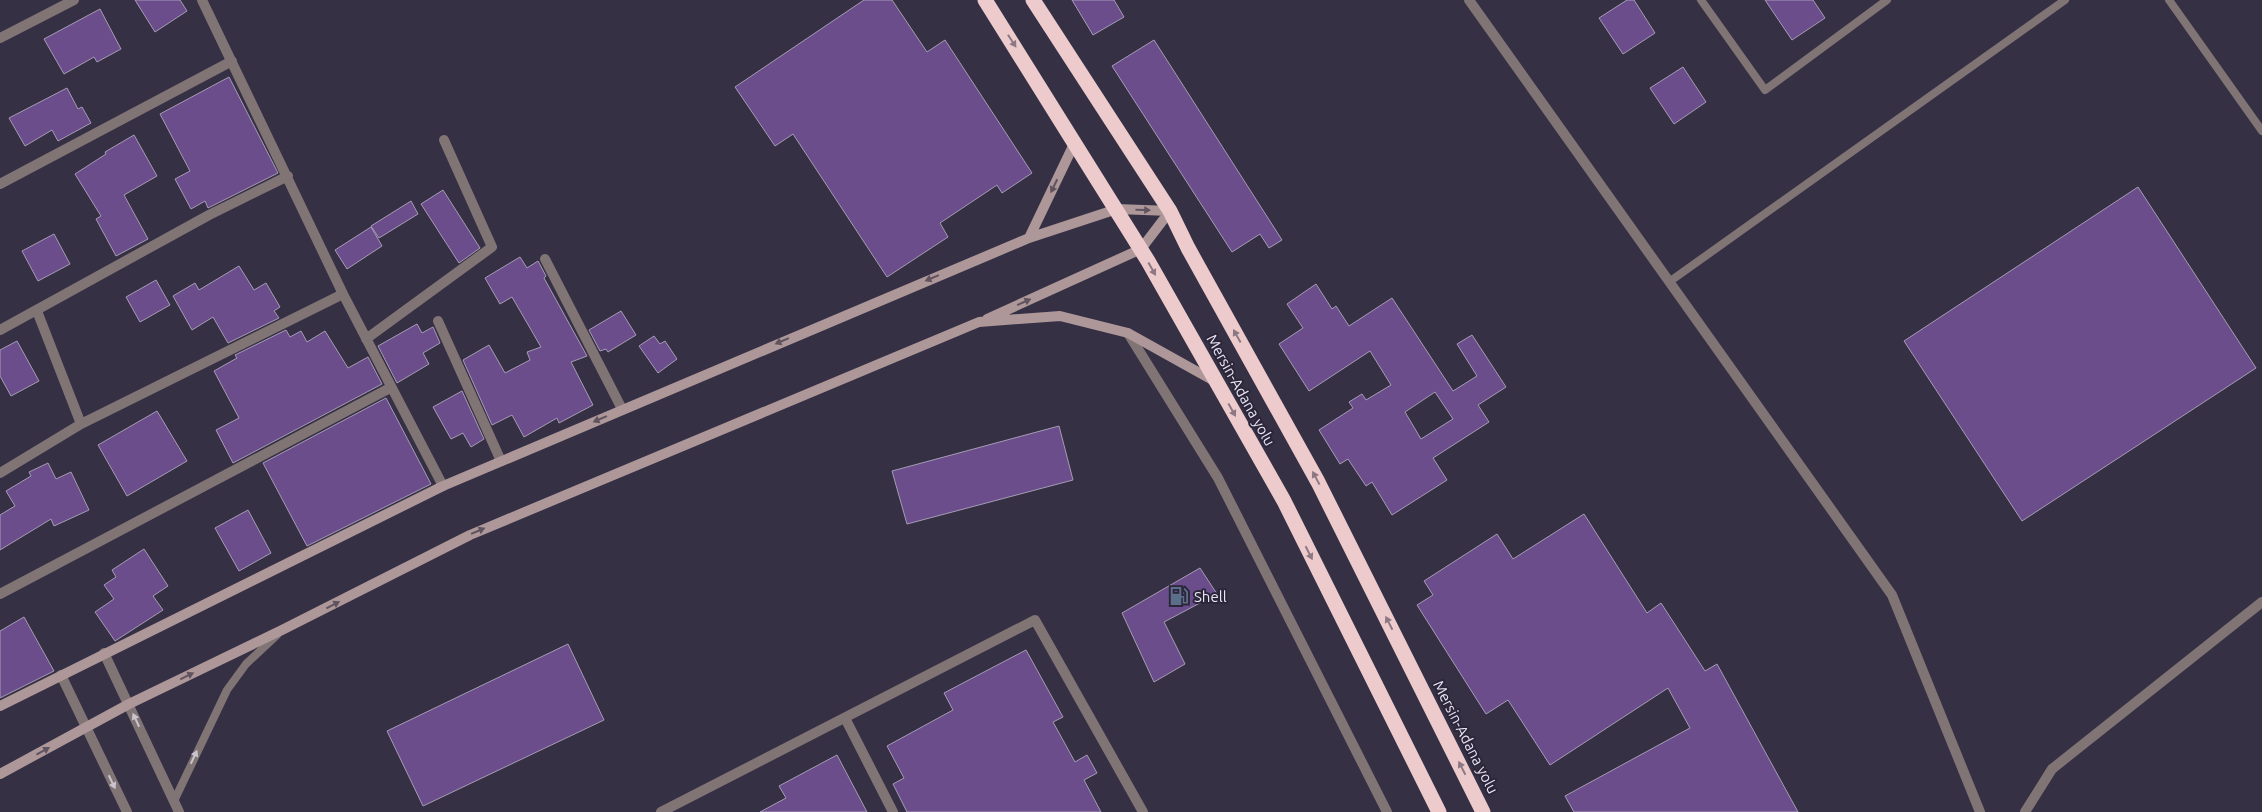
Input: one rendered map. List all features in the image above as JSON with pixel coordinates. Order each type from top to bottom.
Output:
[{"type":"highway","name":"Mersin-Adana yolu","points":[[986,0],[1141,249],[1284,501],[1439,812]]},
{"type":"highway","name":"Mersin-Adana yolu","points":[[1033,0],[1170,211],[1188,248],[1318,482],[1484,812]]},
{"type":"main road","points":[[1029,238],[1075,142]]},
{"type":"main road","points":[[0,706],[443,486],[622,409],[1029,238],[1117,210],[1170,211]]},
{"type":"main road","points":[[0,774],[129,704],[282,630],[470,535],[979,322],[1141,249],[1170,211]]},
{"type":"main road","points":[[979,322],[1060,316],[1128,333],[1216,382]]},
{"type":"street","points":[[0,38],[74,0]]},
{"type":"street","points":[[202,0],[343,294],[390,388],[443,486]]},
{"type":"street","points":[[1469,0],[1892,595],[1980,812]]},
{"type":"street","points":[[0,184],[232,61]]},
{"type":"street","points":[[366,339],[492,247],[444,140]]},
{"type":"street","points":[[0,330],[209,215],[288,176]]},
{"type":"street","points":[[545,259],[622,409]]},
{"type":"street","points":[[0,473],[81,424],[343,294]]},
{"type":"street","points":[[37,311],[81,424]]},
{"type":"street","points":[[438,321],[501,461]]},
{"type":"street","points":[[1128,333],[1218,478],[1387,812]]},
{"type":"street","points":[[0,594],[390,388]]},
{"type":"street","points":[[2025,812],[2052,769],[2262,602]]},
{"type":"street","points":[[662,812],[1035,620],[1143,812]]},
{"type":"street","points":[[104,653],[179,812]]},
{"type":"street","points":[[61,675],[127,812]]},
{"type":"street","points":[[846,718],[894,812]]},
{"type":"lane","points":[[1701,0],[1765,90],[1878,2],[1887,0]]},
{"type":"lane","points":[[1669,282],[2065,0]]},
{"type":"lane","points":[[2169,0],[2262,131]]},
{"type":"lane","points":[[174,801],[227,690],[246,664],[282,630]]},
{"type":"building","points":[[135,0],[180,0],[187,11],[155,32]]},
{"type":"building","points":[[864,0],[892,0],[927,52],[945,40],[1032,173],[1002,193],[997,185],[940,223],[948,237],[887,277],[793,134],[775,146],[735,87]]},
{"type":"building","points":[[1072,0],[1114,0],[1124,17],[1093,35]]},
{"type":"building","points":[[1627,0],[1634,0],[1655,33],[1623,54],[1599,18]]},
{"type":"building","points":[[1765,0],[1813,0],[1825,18],[1792,40]]},
{"type":"building","points":[[100,9],[121,49],[97,62],[94,57],[64,74],[44,39]]},
{"type":"building","points":[[1154,40],[1282,240],[1269,248],[1260,234],[1232,252],[1112,66]]},
{"type":"building","points":[[1683,67],[1706,102],[1674,124],[1650,88]]},
{"type":"building","points":[[229,77],[278,173],[208,208],[205,201],[191,209],[175,179],[190,171],[160,114]]},
{"type":"building","points":[[67,88],[78,109],[82,107],[91,123],[58,141],[52,130],[25,146],[9,118]]},
{"type":"building","points":[[134,135],[157,176],[124,195],[148,239],[116,256],[96,219],[101,216],[75,174],[106,154],[105,152]]},
{"type":"building","points":[[2138,187],[2256,368],[2022,521],[1904,341]]},
{"type":"building","points":[[443,190],[480,248],[459,263],[421,204]]},
{"type":"building","points":[[411,201],[418,214],[379,238],[371,226]]},
{"type":"building","points":[[371,227],[382,246],[347,269],[335,250]]},
{"type":"building","points":[[54,234],[70,264],[38,281],[22,251]]},
{"type":"building","points":[[520,257],[527,268],[538,261],[546,276],[544,278],[587,356],[571,362],[593,405],[559,423],[557,418],[524,437],[512,415],[492,425],[463,360],[489,345],[505,373],[530,360],[527,352],[541,347],[512,297],[500,304],[485,278]]},
{"type":"building","points":[[239,266],[254,290],[266,283],[280,307],[274,311],[279,318],[228,343],[213,317],[192,330],[173,296],[195,283],[199,290]]},
{"type":"building","points":[[156,280],[170,305],[140,322],[126,297]]},
{"type":"building","points":[[1316,284],[1332,309],[1336,306],[1349,326],[1392,298],[1453,391],[1477,376],[1457,344],[1472,335],[1506,387],[1478,405],[1489,422],[1433,458],[1447,480],[1392,515],[1372,482],[1366,486],[1348,459],[1340,464],[1319,430],[1353,408],[1349,402],[1362,394],[1366,400],[1391,385],[1370,351],[1309,391],[1279,344],[1303,328],[1287,304]],"holes":[[[1435,392],[1453,419],[1421,439],[1405,412]]]},
{"type":"building","points":[[621,311],[636,335],[608,352],[606,349],[600,351],[589,330]]},
{"type":"building","points":[[417,324],[422,333],[433,327],[440,343],[423,353],[429,364],[397,383],[378,346]]},
{"type":"building","points":[[286,330],[290,337],[301,331],[307,342],[325,331],[348,368],[368,357],[382,384],[233,463],[216,430],[239,418],[214,371],[237,358],[235,355]]},
{"type":"building","points":[[654,336],[660,344],[665,341],[677,359],[658,373],[639,346]]},
{"type":"building","points":[[17,341],[39,381],[11,396],[0,376],[0,350]]},
{"type":"building","points":[[462,391],[484,439],[471,447],[463,433],[451,439],[433,407]]},
{"type":"building","points":[[386,398],[431,484],[307,546],[263,463]]},
{"type":"building","points":[[157,411],[187,461],[127,496],[98,445]]},
{"type":"building","points":[[1059,426],[1073,480],[907,524],[892,471]]},
{"type":"building","points":[[48,463],[56,479],[71,472],[89,510],[54,526],[51,519],[0,550],[0,515],[15,506],[6,491],[31,476],[29,472]]},
{"type":"building","points":[[248,510],[271,553],[239,571],[215,528]]},
{"type":"building","points":[[1584,514],[1647,613],[1661,603],[1705,671],[1717,664],[1798,812],[1574,812],[1565,796],[1690,728],[1668,688],[1550,765],[1508,700],[1486,714],[1417,605],[1433,595],[1424,581],[1497,534],[1513,559]]},
{"type":"building","points":[[144,549],[168,586],[153,596],[163,610],[115,641],[95,612],[114,599],[104,585],[116,577],[112,570]]},
{"type":"building","points":[[1200,568],[1217,594],[1164,622],[1185,664],[1154,682],[1122,613]]},
{"type":"building","points":[[24,617],[54,671],[0,698],[0,631]]},
{"type":"building","points":[[568,644],[604,720],[423,806],[387,731]]},
{"type":"building","points":[[1026,650],[1063,717],[1053,722],[1075,762],[1087,755],[1097,773],[1084,780],[1101,812],[907,812],[893,784],[904,778],[887,746],[953,710],[944,693]]},
{"type":"building","points":[[837,755],[867,812],[760,812],[786,798],[779,786]]},
{"type":"place","name":"Shell","points":[[1179,596]]}]
